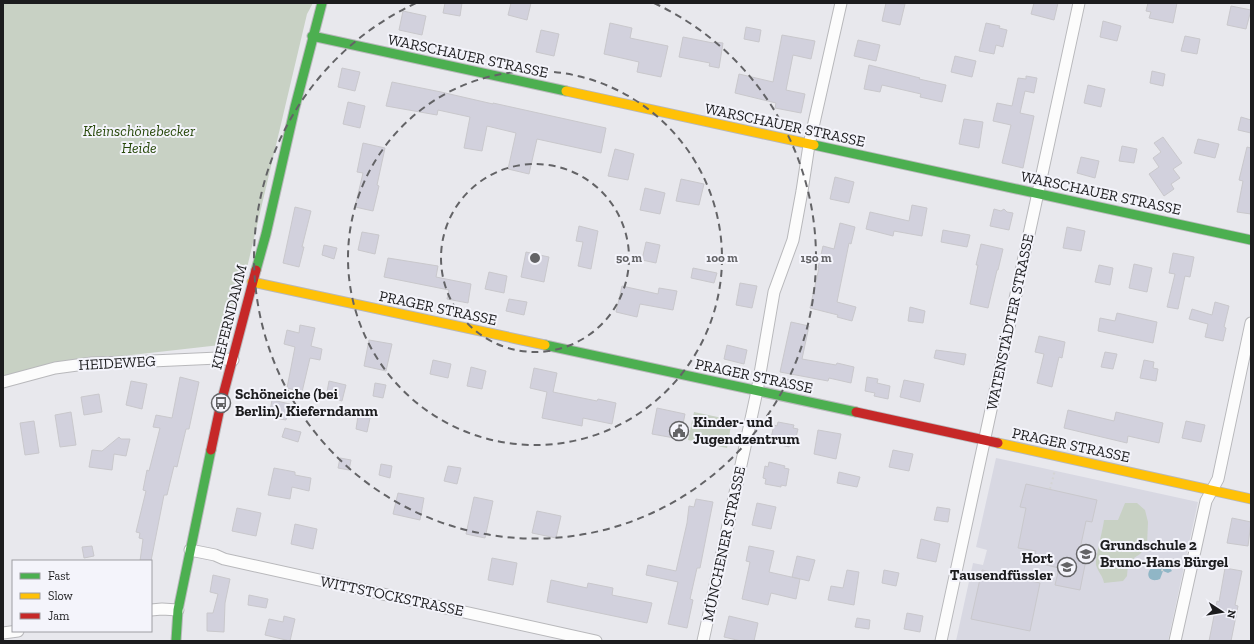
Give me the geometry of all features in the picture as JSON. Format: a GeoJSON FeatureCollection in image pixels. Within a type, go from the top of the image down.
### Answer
{"type":"FeatureCollection","features":[{"type":"Feature","properties":{"kind":"street","name":"KIEFERNDAMM"},"geometry":{"type":"LineString","coordinates":[[176,641],[178,610],[221,403],[266,234],[312,36],[322,3]]}},
{"type":"Feature","properties":{"kind":"street","name":"MÜNCHENER STRASSE"},"geometry":{"type":"LineString","coordinates":[[703,641],[756,391],[774,292],[793,240],[809,145],[841,3]]}},
{"type":"Feature","properties":{"kind":"street","name":"WATENSTÄDTER STRASSE"},"geometry":{"type":"LineString","coordinates":[[940,641],[1079,3]]}},
{"type":"Feature","properties":{"kind":"street","name":"WARSCHAUER STRASSE"},"geometry":{"type":"LineString","coordinates":[[312,36],[1251,240]]}},
{"type":"Feature","properties":{"kind":"street","name":"PRAGER STRASSE"},"geometry":{"type":"LineString","coordinates":[[252,282],[1251,499]]}},
{"type":"Feature","properties":{"kind":"street"},"geometry":{"type":"LineString","coordinates":[[1175,641],[1206,501],[1218,479],[1251,323]]}},
{"type":"Feature","properties":{"kind":"street","name":"HEIDEWEG"},"geometry":{"type":"LineString","coordinates":[[3,382],[55,368],[92,363],[218,358],[233,360]]}},
{"type":"Feature","properties":{"kind":"street","name":"WITTSTOCKSTRASSE"},"geometry":{"type":"LineString","coordinates":[[190,550],[231,561],[596,641]]}},
{"type":"Feature","properties":{"kind":"street"},"geometry":{"type":"LineString","coordinates":[[152,610],[178,610]]}},
{"type":"Feature","properties":{"kind":"path"},"geometry":{"type":"LineString","coordinates":[[1050,490],[1054,473]]}},
{"type":"Feature","properties":{"kind":"path"},"geometry":{"type":"LineString","coordinates":[[1159,565],[1164,573]]}},
{"type":"Feature","properties":{"kind":"shaded area","name":"Grundschule 2 Bruno-Hans Bürgel"},"geometry":{"type":"Polygon","coordinates":[[[996,458],[1198,502],[1168,641],[956,641],[973,563],[983,565],[987,550],[976,547],[996,458]]]}},
{"type":"Feature","properties":{"kind":"green space","name":"Kleinschönebecker Heide"},"geometry":{"type":"Polygon","coordinates":[[[3,3],[313,3],[307,14],[229,344],[114,357],[3,379],[3,3]]]}},
{"type":"Feature","properties":{"kind":"green space"},"geometry":{"type":"Polygon","coordinates":[[[694,412],[732,420],[727,448],[688,440],[694,412]]]}},
{"type":"Feature","properties":{"kind":"green space"},"geometry":{"type":"Polygon","coordinates":[[[1125,503],[1137,503],[1145,510],[1148,522],[1147,546],[1128,565],[1127,576],[1123,581],[1104,583],[1096,565],[1104,520],[1118,520],[1125,503]]]}},
{"type":"Feature","properties":{"kind":"water"},"geometry":{"type":"Polygon","coordinates":[[[1165,561],[1172,571],[1168,573],[1163,571],[1160,579],[1150,579],[1148,574],[1151,568],[1154,566],[1161,566],[1165,561]]]}},
{"type":"Feature","properties":{"kind":"building"},"geometry":{"type":"Polygon","coordinates":[[[445,3],[462,3],[460,16],[443,13],[445,3]]]}},
{"type":"Feature","properties":{"kind":"building"},"geometry":{"type":"Polygon","coordinates":[[[511,3],[531,3],[527,20],[508,15],[511,3]]]}},
{"type":"Feature","properties":{"kind":"building"},"geometry":{"type":"Polygon","coordinates":[[[886,3],[905,4],[900,25],[882,21],[886,3]]]}},
{"type":"Feature","properties":{"kind":"building"},"geometry":{"type":"Polygon","coordinates":[[[1034,3],[1058,3],[1054,20],[1031,14],[1034,3]]]}},
{"type":"Feature","properties":{"kind":"building"},"geometry":{"type":"Polygon","coordinates":[[[1148,3],[1177,3],[1173,23],[1149,18],[1151,12],[1146,11],[1148,3]]]}},
{"type":"Feature","properties":{"kind":"building"},"geometry":{"type":"Polygon","coordinates":[[[1231,6],[1251,10],[1246,29],[1227,25],[1231,6]]]}},
{"type":"Feature","properties":{"kind":"building"},"geometry":{"type":"Polygon","coordinates":[[[403,11],[426,16],[422,35],[399,30],[403,11]]]}},
{"type":"Feature","properties":{"kind":"building"},"geometry":{"type":"Polygon","coordinates":[[[1103,21],[1121,26],[1117,41],[1100,37],[1103,21]]]}},
{"type":"Feature","properties":{"kind":"building"},"geometry":{"type":"Polygon","coordinates":[[[610,23],[632,28],[630,38],[668,46],[661,77],[637,72],[639,62],[604,54],[610,23]]]}},
{"type":"Feature","properties":{"kind":"building"},"geometry":{"type":"Polygon","coordinates":[[[986,23],[1000,26],[999,28],[1007,30],[1003,47],[996,45],[994,54],[979,51],[986,23]]]}},
{"type":"Feature","properties":{"kind":"building"},"geometry":{"type":"Polygon","coordinates":[[[746,27],[761,30],[759,42],[744,39],[746,27]]]}},
{"type":"Feature","properties":{"kind":"building"},"geometry":{"type":"Polygon","coordinates":[[[541,30],[559,34],[554,56],[536,52],[541,30]]]}},
{"type":"Feature","properties":{"kind":"building"},"geometry":{"type":"Polygon","coordinates":[[[782,35],[815,41],[811,59],[793,55],[786,90],[805,94],[801,113],[775,108],[776,103],[735,93],[739,74],[773,82],[782,35]]]}},
{"type":"Feature","properties":{"kind":"building"},"geometry":{"type":"Polygon","coordinates":[[[1185,36],[1200,39],[1197,54],[1181,51],[1185,36]]]}},
{"type":"Feature","properties":{"kind":"building"},"geometry":{"type":"Polygon","coordinates":[[[683,37],[713,43],[723,43],[719,68],[709,66],[710,63],[679,57],[683,37]]]}},
{"type":"Feature","properties":{"kind":"building"},"geometry":{"type":"Polygon","coordinates":[[[858,40],[880,45],[876,61],[854,56],[858,40]]]}},
{"type":"Feature","properties":{"kind":"building"},"geometry":{"type":"Polygon","coordinates":[[[955,56],[976,61],[972,77],[951,72],[955,56]]]}},
{"type":"Feature","properties":{"kind":"building"},"geometry":{"type":"Polygon","coordinates":[[[869,65],[946,85],[942,102],[920,97],[921,94],[882,85],[880,92],[864,89],[869,65]]]}},
{"type":"Feature","properties":{"kind":"building"},"geometry":{"type":"Polygon","coordinates":[[[342,68],[360,72],[355,91],[338,87],[342,68]]]}},
{"type":"Feature","properties":{"kind":"building"},"geometry":{"type":"Polygon","coordinates":[[[1152,71],[1165,74],[1163,86],[1150,83],[1152,71]]]}},
{"type":"Feature","properties":{"kind":"building"},"geometry":{"type":"Polygon","coordinates":[[[1026,76],[1037,78],[1034,93],[1025,91],[1020,113],[1034,116],[1023,168],[1002,163],[1011,125],[993,121],[997,103],[1012,106],[1018,78],[1026,79],[1026,76]]]}},
{"type":"Feature","properties":{"kind":"building"},"geometry":{"type":"Polygon","coordinates":[[[392,82],[606,128],[601,153],[537,139],[529,174],[508,169],[516,133],[487,126],[482,151],[464,148],[470,117],[438,110],[437,115],[386,106],[392,82]]]}},
{"type":"Feature","properties":{"kind":"building"},"geometry":{"type":"Polygon","coordinates":[[[1088,85],[1105,89],[1101,107],[1084,103],[1088,85]]]}},
{"type":"Feature","properties":{"kind":"building"},"geometry":{"type":"Polygon","coordinates":[[[348,102],[365,106],[360,128],[343,124],[348,102]]]}},
{"type":"Feature","properties":{"kind":"building"},"geometry":{"type":"Polygon","coordinates":[[[1241,117],[1251,120],[1251,133],[1238,130],[1241,117]]]}},
{"type":"Feature","properties":{"kind":"building"},"geometry":{"type":"Polygon","coordinates":[[[964,119],[983,122],[979,148],[959,144],[964,119]]]}},
{"type":"Feature","properties":{"kind":"building"},"geometry":{"type":"Polygon","coordinates":[[[1163,137],[1182,163],[1173,169],[1180,178],[1171,184],[1174,189],[1164,196],[1149,174],[1159,167],[1153,158],[1161,152],[1154,143],[1163,137]]]}},
{"type":"Feature","properties":{"kind":"building"},"geometry":{"type":"Polygon","coordinates":[[[1198,139],[1219,144],[1215,158],[1194,153],[1198,139]]]}},
{"type":"Feature","properties":{"kind":"building"},"geometry":{"type":"Polygon","coordinates":[[[363,143],[385,148],[377,185],[379,186],[373,211],[355,207],[363,173],[357,172],[363,143]]]}},
{"type":"Feature","properties":{"kind":"building"},"geometry":{"type":"Polygon","coordinates":[[[1122,146],[1137,149],[1134,163],[1119,161],[1122,146]]]}},
{"type":"Feature","properties":{"kind":"building"},"geometry":{"type":"Polygon","coordinates":[[[1247,147],[1251,148],[1251,214],[1237,212],[1243,181],[1239,180],[1247,147]]]}},
{"type":"Feature","properties":{"kind":"building"},"geometry":{"type":"Polygon","coordinates":[[[615,149],[634,154],[628,180],[608,176],[615,149]]]}},
{"type":"Feature","properties":{"kind":"building"},"geometry":{"type":"Polygon","coordinates":[[[1081,157],[1099,161],[1095,178],[1077,173],[1081,157]]]}},
{"type":"Feature","properties":{"kind":"building"},"geometry":{"type":"Polygon","coordinates":[[[835,177],[854,182],[849,203],[830,199],[835,177]]]}},
{"type":"Feature","properties":{"kind":"building"},"geometry":{"type":"Polygon","coordinates":[[[681,179],[704,184],[699,205],[676,201],[681,179]]]}},
{"type":"Feature","properties":{"kind":"building"},"geometry":{"type":"Polygon","coordinates":[[[645,188],[665,193],[660,214],[640,210],[645,188]]]}},
{"type":"Feature","properties":{"kind":"building"},"geometry":{"type":"Polygon","coordinates":[[[912,205],[927,208],[922,236],[894,231],[893,236],[866,229],[870,212],[909,221],[912,205]]]}},
{"type":"Feature","properties":{"kind":"building"},"geometry":{"type":"Polygon","coordinates":[[[295,207],[311,211],[302,247],[304,247],[299,267],[283,263],[295,207]]]}},
{"type":"Feature","properties":{"kind":"building"},"geometry":{"type":"Polygon","coordinates":[[[994,209],[1001,211],[1004,209],[1007,212],[1013,213],[1009,230],[990,226],[994,209]]]}},
{"type":"Feature","properties":{"kind":"building"},"geometry":{"type":"Polygon","coordinates":[[[840,223],[855,227],[851,244],[849,243],[837,302],[856,307],[852,321],[837,317],[838,315],[810,308],[823,246],[834,249],[840,223]]]}},
{"type":"Feature","properties":{"kind":"building"},"geometry":{"type":"Polygon","coordinates":[[[579,226],[598,231],[591,269],[578,266],[583,242],[576,241],[579,226]]]}},
{"type":"Feature","properties":{"kind":"building"},"geometry":{"type":"Polygon","coordinates":[[[1067,227],[1085,231],[1081,251],[1063,248],[1067,227]]]}},
{"type":"Feature","properties":{"kind":"building"},"geometry":{"type":"Polygon","coordinates":[[[943,230],[970,235],[967,247],[941,242],[943,230]]]}},
{"type":"Feature","properties":{"kind":"building"},"geometry":{"type":"Polygon","coordinates":[[[362,232],[379,235],[375,254],[358,250],[362,232]]]}},
{"type":"Feature","properties":{"kind":"building"},"geometry":{"type":"Polygon","coordinates":[[[646,242],[660,245],[656,263],[642,260],[646,242]]]}},
{"type":"Feature","properties":{"kind":"building"},"geometry":{"type":"Polygon","coordinates":[[[981,244],[1003,249],[988,308],[970,304],[981,244]]]}},
{"type":"Feature","properties":{"kind":"building"},"geometry":{"type":"Polygon","coordinates":[[[324,245],[337,248],[334,259],[322,255],[324,245]]]}},
{"type":"Feature","properties":{"kind":"building"},"geometry":{"type":"Polygon","coordinates":[[[526,252],[549,257],[544,282],[521,277],[526,252]]]}},
{"type":"Feature","properties":{"kind":"building"},"geometry":{"type":"Polygon","coordinates":[[[1173,253],[1194,257],[1190,277],[1185,276],[1178,309],[1167,307],[1175,274],[1169,273],[1173,253]]]}},
{"type":"Feature","properties":{"kind":"building"},"geometry":{"type":"Polygon","coordinates":[[[388,258],[438,266],[436,277],[471,284],[468,303],[447,299],[449,290],[384,277],[388,258]]]}},
{"type":"Feature","properties":{"kind":"building"},"geometry":{"type":"Polygon","coordinates":[[[1134,264],[1152,268],[1147,292],[1129,288],[1134,264]]]}},
{"type":"Feature","properties":{"kind":"building"},"geometry":{"type":"Polygon","coordinates":[[[1099,265],[1113,268],[1110,285],[1095,282],[1099,265]]]}},
{"type":"Feature","properties":{"kind":"building"},"geometry":{"type":"Polygon","coordinates":[[[693,268],[717,273],[714,283],[691,278],[693,268]]]}},
{"type":"Feature","properties":{"kind":"building"},"geometry":{"type":"Polygon","coordinates":[[[489,272],[507,276],[504,293],[485,289],[489,272]]]}},
{"type":"Feature","properties":{"kind":"building"},"geometry":{"type":"Polygon","coordinates":[[[740,283],[757,286],[752,308],[736,305],[740,283]]]}},
{"type":"Feature","properties":{"kind":"building"},"geometry":{"type":"Polygon","coordinates":[[[622,286],[658,294],[659,288],[677,291],[673,310],[640,304],[637,317],[616,312],[622,286]]]}},
{"type":"Feature","properties":{"kind":"building"},"geometry":{"type":"Polygon","coordinates":[[[509,299],[527,302],[524,315],[506,311],[509,299]]]}},
{"type":"Feature","properties":{"kind":"building"},"geometry":{"type":"Polygon","coordinates":[[[1215,302],[1229,306],[1224,327],[1226,328],[1223,341],[1205,337],[1208,324],[1189,319],[1192,309],[1212,315],[1215,302]]]}},
{"type":"Feature","properties":{"kind":"building"},"geometry":{"type":"Polygon","coordinates":[[[910,307],[925,311],[923,323],[908,321],[910,307]]]}},
{"type":"Feature","properties":{"kind":"building"},"geometry":{"type":"Polygon","coordinates":[[[1117,313],[1157,322],[1153,343],[1098,331],[1100,318],[1115,321],[1117,313]]]}},
{"type":"Feature","properties":{"kind":"building"},"geometry":{"type":"Polygon","coordinates":[[[791,322],[809,326],[802,359],[836,365],[837,363],[854,367],[851,383],[829,378],[828,381],[780,372],[791,322]]]}},
{"type":"Feature","properties":{"kind":"building"},"geometry":{"type":"Polygon","coordinates":[[[300,325],[315,328],[311,346],[322,349],[320,360],[310,358],[302,392],[287,388],[295,347],[284,344],[287,330],[299,333],[300,325]]]}},
{"type":"Feature","properties":{"kind":"building"},"geometry":{"type":"Polygon","coordinates":[[[1039,336],[1065,342],[1062,358],[1059,357],[1052,387],[1037,383],[1044,354],[1035,352],[1039,336]]]}},
{"type":"Feature","properties":{"kind":"building"},"geometry":{"type":"Polygon","coordinates":[[[369,340],[392,344],[386,371],[364,366],[369,340]]]}},
{"type":"Feature","properties":{"kind":"building"},"geometry":{"type":"Polygon","coordinates":[[[727,345],[747,350],[744,364],[724,359],[727,345]]]}},
{"type":"Feature","properties":{"kind":"building"},"geometry":{"type":"Polygon","coordinates":[[[936,350],[966,354],[964,365],[934,358],[936,350]]]}},
{"type":"Feature","properties":{"kind":"building"},"geometry":{"type":"Polygon","coordinates":[[[1105,352],[1117,354],[1113,369],[1101,367],[1105,352]]]}},
{"type":"Feature","properties":{"kind":"building"},"geometry":{"type":"Polygon","coordinates":[[[433,360],[451,364],[448,378],[430,374],[433,360]]]}},
{"type":"Feature","properties":{"kind":"building"},"geometry":{"type":"Polygon","coordinates":[[[1144,360],[1154,362],[1153,368],[1158,369],[1156,381],[1140,378],[1144,360]]]}},
{"type":"Feature","properties":{"kind":"building"},"geometry":{"type":"Polygon","coordinates":[[[471,367],[486,371],[482,389],[467,386],[471,367]]]}},
{"type":"Feature","properties":{"kind":"building"},"geometry":{"type":"Polygon","coordinates":[[[534,368],[557,373],[553,392],[597,401],[598,399],[616,403],[612,424],[583,418],[582,426],[542,418],[547,392],[530,388],[534,368]]]}},
{"type":"Feature","properties":{"kind":"building"},"geometry":{"type":"Polygon","coordinates":[[[180,377],[199,382],[189,429],[186,429],[177,467],[174,466],[167,495],[164,495],[151,560],[140,560],[143,539],[139,538],[140,533],[136,532],[146,491],[143,490],[147,470],[149,471],[160,428],[153,427],[156,415],[172,418],[180,377]]]}},
{"type":"Feature","properties":{"kind":"building"},"geometry":{"type":"Polygon","coordinates":[[[867,377],[878,379],[877,383],[890,386],[888,399],[874,396],[875,393],[865,391],[867,377]]]}},
{"type":"Feature","properties":{"kind":"building"},"geometry":{"type":"Polygon","coordinates":[[[904,380],[924,384],[920,402],[900,397],[904,380]]]}},
{"type":"Feature","properties":{"kind":"building"},"geometry":{"type":"Polygon","coordinates":[[[131,381],[147,384],[142,409],[126,405],[131,381]]]}},
{"type":"Feature","properties":{"kind":"building"},"geometry":{"type":"Polygon","coordinates":[[[329,381],[346,385],[342,401],[326,397],[329,381]]]}},
{"type":"Feature","properties":{"kind":"building"},"geometry":{"type":"Polygon","coordinates":[[[375,383],[386,385],[383,398],[373,396],[375,383]]]}},
{"type":"Feature","properties":{"kind":"building"},"geometry":{"type":"Polygon","coordinates":[[[99,394],[102,412],[84,415],[81,397],[99,394]]]}},
{"type":"Feature","properties":{"kind":"building"},"geometry":{"type":"Polygon","coordinates":[[[272,400],[290,404],[286,420],[269,417],[272,400]]]}},
{"type":"Feature","properties":{"kind":"building"},"geometry":{"type":"Polygon","coordinates":[[[657,408],[685,414],[680,439],[652,434],[657,408]]]}},
{"type":"Feature","properties":{"kind":"building"},"geometry":{"type":"Polygon","coordinates":[[[1068,410],[1114,421],[1116,412],[1163,423],[1159,443],[1128,436],[1127,443],[1064,428],[1068,410]]]}},
{"type":"Feature","properties":{"kind":"building"},"geometry":{"type":"Polygon","coordinates":[[[71,412],[76,445],[60,447],[55,415],[71,412]]]}},
{"type":"Feature","properties":{"kind":"building"},"geometry":{"type":"Polygon","coordinates":[[[358,416],[370,418],[367,432],[356,429],[358,416]]]}},
{"type":"Feature","properties":{"kind":"building"},"geometry":{"type":"Polygon","coordinates":[[[34,421],[39,453],[25,455],[20,423],[34,421]]]}},
{"type":"Feature","properties":{"kind":"building"},"geometry":{"type":"Polygon","coordinates":[[[1186,421],[1205,425],[1201,442],[1182,438],[1186,421]]]}},
{"type":"Feature","properties":{"kind":"building"},"geometry":{"type":"Polygon","coordinates":[[[778,422],[794,425],[793,428],[798,429],[794,445],[790,444],[789,447],[773,443],[774,438],[771,438],[774,425],[777,426],[778,422]]]}},
{"type":"Feature","properties":{"kind":"building"},"geometry":{"type":"Polygon","coordinates":[[[285,428],[301,432],[298,442],[282,437],[285,428]]]}},
{"type":"Feature","properties":{"kind":"building"},"geometry":{"type":"Polygon","coordinates":[[[818,430],[841,434],[836,459],[814,454],[818,430]]]}},
{"type":"Feature","properties":{"kind":"building"},"geometry":{"type":"Polygon","coordinates":[[[119,437],[121,439],[130,439],[126,456],[114,454],[112,470],[89,467],[92,450],[102,451],[119,437]]]}},
{"type":"Feature","properties":{"kind":"building"},"geometry":{"type":"Polygon","coordinates":[[[893,450],[913,454],[909,471],[889,467],[893,450]]]}},
{"type":"Feature","properties":{"kind":"building"},"geometry":{"type":"Polygon","coordinates":[[[340,458],[351,460],[349,470],[338,468],[340,458]]]}},
{"type":"Feature","properties":{"kind":"building"},"geometry":{"type":"Polygon","coordinates":[[[769,462],[785,466],[784,468],[789,469],[786,486],[781,485],[781,487],[765,484],[766,479],[763,478],[765,466],[768,467],[769,462]]]}},
{"type":"Feature","properties":{"kind":"building"},"geometry":{"type":"Polygon","coordinates":[[[381,464],[392,466],[390,478],[379,475],[381,464]]]}},
{"type":"Feature","properties":{"kind":"building"},"geometry":{"type":"Polygon","coordinates":[[[448,466],[461,468],[457,484],[444,481],[448,466]]]}},
{"type":"Feature","properties":{"kind":"building"},"geometry":{"type":"Polygon","coordinates":[[[274,468],[295,472],[295,475],[311,478],[309,491],[292,487],[290,499],[268,495],[274,468]]]}},
{"type":"Feature","properties":{"kind":"building"},"geometry":{"type":"Polygon","coordinates":[[[839,472],[860,477],[857,487],[837,483],[839,472]]]}},
{"type":"Feature","properties":{"kind":"building"},"geometry":{"type":"Polygon","coordinates":[[[1026,484],[1097,500],[1092,522],[1086,521],[1078,558],[1086,560],[1080,590],[1055,585],[1059,568],[1033,562],[1036,551],[1018,548],[1026,508],[1020,507],[1026,484]]]}},
{"type":"Feature","properties":{"kind":"building"},"geometry":{"type":"Polygon","coordinates":[[[398,493],[424,498],[420,520],[393,514],[398,493]]]}},
{"type":"Feature","properties":{"kind":"building"},"geometry":{"type":"Polygon","coordinates":[[[474,497],[493,501],[485,538],[466,534],[474,497]]]}},
{"type":"Feature","properties":{"kind":"building"},"geometry":{"type":"Polygon","coordinates":[[[696,499],[713,502],[700,568],[697,568],[690,599],[693,600],[687,628],[668,624],[678,582],[646,575],[648,565],[676,571],[687,523],[689,506],[694,507],[696,499]]]}},
{"type":"Feature","properties":{"kind":"building"},"geometry":{"type":"Polygon","coordinates":[[[757,503],[776,507],[771,529],[752,525],[757,503]]]}},
{"type":"Feature","properties":{"kind":"building"},"geometry":{"type":"Polygon","coordinates":[[[937,507],[950,509],[948,522],[934,520],[937,507]]]}},
{"type":"Feature","properties":{"kind":"building"},"geometry":{"type":"Polygon","coordinates":[[[237,508],[261,513],[256,536],[232,531],[237,508]]]}},
{"type":"Feature","properties":{"kind":"building"},"geometry":{"type":"Polygon","coordinates":[[[537,511],[561,516],[556,538],[532,533],[537,511]]]}},
{"type":"Feature","properties":{"kind":"building"},"geometry":{"type":"Polygon","coordinates":[[[1232,518],[1251,522],[1248,546],[1227,543],[1232,518]]]}},
{"type":"Feature","properties":{"kind":"building"},"geometry":{"type":"Polygon","coordinates":[[[295,524],[317,529],[313,549],[291,544],[295,524]]]}},
{"type":"Feature","properties":{"kind":"building"},"geometry":{"type":"Polygon","coordinates":[[[921,539],[940,544],[936,562],[917,558],[921,539]]]}},
{"type":"Feature","properties":{"kind":"building"},"geometry":{"type":"Polygon","coordinates":[[[92,546],[94,556],[84,558],[82,547],[92,546]]]}},
{"type":"Feature","properties":{"kind":"building"},"geometry":{"type":"Polygon","coordinates":[[[749,546],[774,551],[769,572],[800,579],[796,599],[771,593],[768,605],[742,599],[750,562],[746,561],[749,546]]]}},
{"type":"Feature","properties":{"kind":"building"},"geometry":{"type":"Polygon","coordinates":[[[797,556],[815,560],[809,581],[792,577],[797,556]]]}},
{"type":"Feature","properties":{"kind":"building"},"geometry":{"type":"Polygon","coordinates":[[[492,558],[517,563],[513,585],[488,580],[492,558]]]}},
{"type":"Feature","properties":{"kind":"building"},"geometry":{"type":"Polygon","coordinates":[[[1225,568],[1242,571],[1235,605],[1238,606],[1231,641],[1209,641],[1217,601],[1219,602],[1225,568]]]}},
{"type":"Feature","properties":{"kind":"building"},"geometry":{"type":"Polygon","coordinates":[[[847,570],[859,572],[854,605],[828,600],[831,586],[843,588],[847,570]]]}},
{"type":"Feature","properties":{"kind":"building"},"geometry":{"type":"Polygon","coordinates":[[[884,570],[899,573],[896,586],[882,583],[884,570]]]}},
{"type":"Feature","properties":{"kind":"building"},"geometry":{"type":"Polygon","coordinates":[[[982,570],[1040,583],[1030,631],[971,619],[982,570]]]}},
{"type":"Feature","properties":{"kind":"building"},"geometry":{"type":"Polygon","coordinates":[[[213,575],[230,579],[225,603],[224,632],[207,631],[207,613],[213,613],[218,594],[210,592],[213,575]]]}},
{"type":"Feature","properties":{"kind":"building"},"geometry":{"type":"Polygon","coordinates":[[[551,580],[587,588],[588,583],[613,588],[612,595],[652,603],[647,623],[547,602],[551,580]]]}},
{"type":"Feature","properties":{"kind":"building"},"geometry":{"type":"Polygon","coordinates":[[[249,595],[268,599],[266,608],[248,605],[249,595]]]}},
{"type":"Feature","properties":{"kind":"building"},"geometry":{"type":"Polygon","coordinates":[[[907,613],[923,616],[920,632],[904,629],[907,613]]]}},
{"type":"Feature","properties":{"kind":"building"},"geometry":{"type":"Polygon","coordinates":[[[284,616],[295,619],[290,641],[265,635],[269,619],[283,622],[284,616]]]}},
{"type":"Feature","properties":{"kind":"building"},"geometry":{"type":"Polygon","coordinates":[[[729,616],[758,623],[754,641],[741,641],[724,637],[729,616]]]}},
{"type":"Feature","properties":{"kind":"building"},"geometry":{"type":"Polygon","coordinates":[[[857,618],[870,620],[869,629],[855,627],[857,618]]]}},
{"type":"Feature","properties":{"kind":"traffic: fast"},"geometry":{"type":"LineString","coordinates":[[256,270],[266,234],[295,107],[322,3]]}},
{"type":"Feature","properties":{"kind":"traffic: fast"},"geometry":{"type":"LineString","coordinates":[[312,36],[566,91]]}},
{"type":"Feature","properties":{"kind":"traffic: fast"},"geometry":{"type":"LineString","coordinates":[[814,145],[1251,240]]}},
{"type":"Feature","properties":{"kind":"traffic: fast"},"geometry":{"type":"LineString","coordinates":[[545,345],[856,412]]}},
{"type":"Feature","properties":{"kind":"traffic: fast"},"geometry":{"type":"LineString","coordinates":[[176,641],[178,610],[211,450]]}},
{"type":"Feature","properties":{"kind":"traffic: slow"},"geometry":{"type":"LineString","coordinates":[[566,91],[814,145]]}},
{"type":"Feature","properties":{"kind":"traffic: slow"},"geometry":{"type":"LineString","coordinates":[[252,282],[545,345]]}},
{"type":"Feature","properties":{"kind":"traffic: slow"},"geometry":{"type":"LineString","coordinates":[[998,443],[1251,499]]}},
{"type":"Feature","properties":{"kind":"traffic: jam"},"geometry":{"type":"LineString","coordinates":[[211,450],[221,403],[256,270]]}},
{"type":"Feature","properties":{"kind":"traffic: jam"},"geometry":{"type":"LineString","coordinates":[[856,412],[998,443]]}},
{"type":"Feature","properties":{"kind":"place","name":"Schöneiche (bei Berlin), Kieferndamm"},"geometry":{"type":"Point","coordinates":[221,403]}},
{"type":"Feature","properties":{"kind":"place","name":"Kinder- und Jugendzentrum"},"geometry":{"type":"Point","coordinates":[679,431]}},
{"type":"Feature","properties":{"kind":"place","name":"Grundschule 2 Bruno-Hans Bürgel"},"geometry":{"type":"Point","coordinates":[1086,554]}},
{"type":"Feature","properties":{"kind":"place","name":"Hort Tausendfüssler"},"geometry":{"type":"Point","coordinates":[1067,567]}}]}
